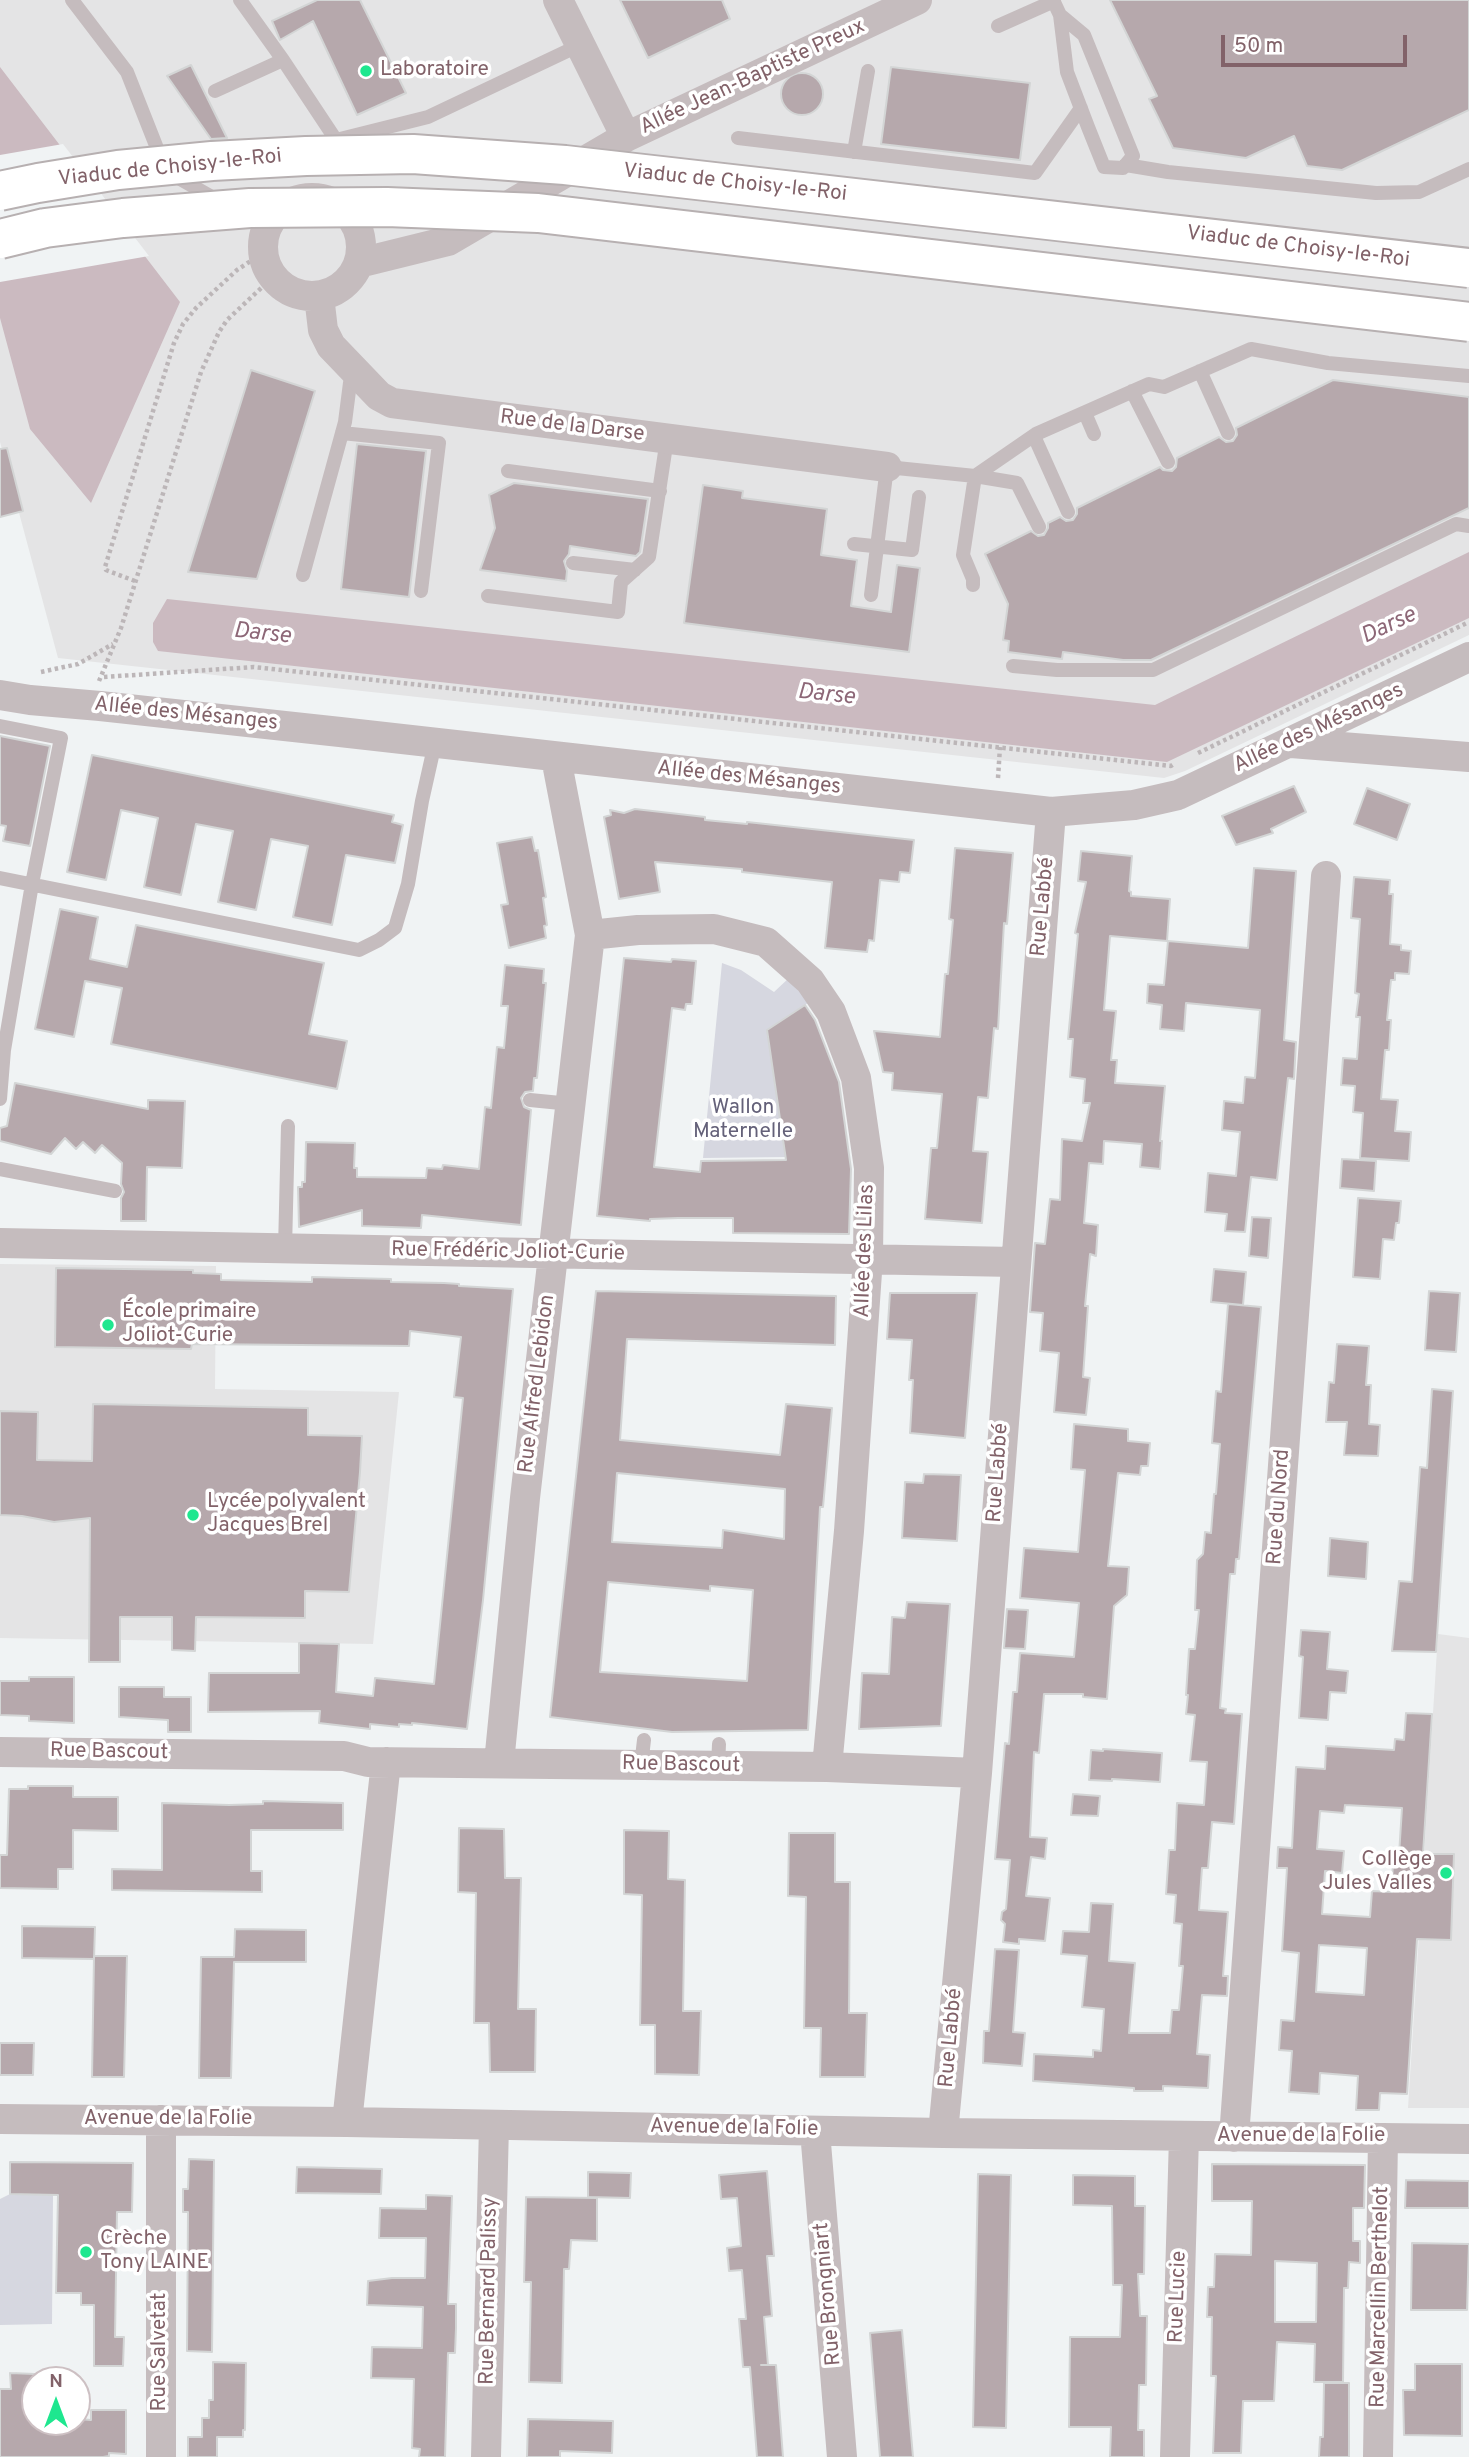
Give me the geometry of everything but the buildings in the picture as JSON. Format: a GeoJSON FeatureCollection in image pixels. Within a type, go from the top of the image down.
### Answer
{"type":"FeatureCollection","features":[{"type":"Feature","properties":{"kind":"highway","name":"Viaduc de Choisy-le-Roi"},"geometry":{"type":"LineString","coordinates":[[0,191],[118,170],[212,161],[413,154],[565,165],[1469,268]]}},
{"type":"Feature","properties":{"kind":"highway","name":"Viaduc de Choisy-le-Roi"},"geometry":{"type":"LineString","coordinates":[[0,239],[45,228],[123,218],[250,208],[387,206],[538,213],[1469,322]]}},
{"type":"Feature","properties":{"kind":"street"},"geometry":{"type":"LineString","coordinates":[[558,0],[626,137]]}},
{"type":"Feature","properties":{"kind":"street","name":"Allée Jean-Baptiste Preux"},"geometry":{"type":"LineString","coordinates":[[359,262],[448,241],[626,137],[917,0]]}},
{"type":"Feature","properties":{"kind":"street"},"geometry":{"type":"LineString","coordinates":[[312,198],[339,206],[350,215],[357,228],[361,245],[359,262],[350,278],[336,290],[319,296],[301,295],[285,288],[267,253],[274,216],[291,203],[312,198]]}},
{"type":"Feature","properties":{"kind":"street","name":"Rue de la Darse"},"geometry":{"type":"LineString","coordinates":[[319,296],[323,330],[327,338],[379,396],[397,405],[887,467]]}},
{"type":"Feature","properties":{"kind":"street","name":"Allée des Mésanges"},"geometry":{"type":"LineString","coordinates":[[0,695],[30,701],[100,692],[435,743],[1051,812],[1134,805],[1178,795],[1469,657]]}},
{"type":"Feature","properties":{"kind":"street"},"geometry":{"type":"LineString","coordinates":[[1289,743],[1469,757]]}},
{"type":"Feature","properties":{"kind":"street","name":"Rue Alfred Lebidon"},"geometry":{"type":"LineString","coordinates":[[499,1763],[525,1498],[590,935],[556,758]]}},
{"type":"Feature","properties":{"kind":"street","name":"Rue Labbé"},"geometry":{"type":"LineString","coordinates":[[943,2133],[977,1773],[1051,812]]}},
{"type":"Feature","properties":{"kind":"street","name":"Rue du Nord"},"geometry":{"type":"LineString","coordinates":[[1234,2137],[1326,876]]}},
{"type":"Feature","properties":{"kind":"street","name":"Allée des Lilas"},"geometry":{"type":"LineString","coordinates":[[590,935],[638,930],[714,929],[766,942],[810,981],[831,1012],[856,1077],[869,1168],[868,1258],[849,1531],[827,1768]]}},
{"type":"Feature","properties":{"kind":"street","name":"Rue Frédéric Joliot-Curie"},"geometry":{"type":"LineString","coordinates":[[0,1243],[1015,1262]]}},
{"type":"Feature","properties":{"kind":"street","name":"Rue Bascout"},"geometry":{"type":"LineString","coordinates":[[0,1752],[344,1756],[361,1761],[499,1763],[643,1753],[718,1756],[827,1768],[977,1773]]}},
{"type":"Feature","properties":{"kind":"street"},"geometry":{"type":"LineString","coordinates":[[347,2122],[386,1762]]}},
{"type":"Feature","properties":{"kind":"street","name":"Avenue de la Folie"},"geometry":{"type":"LineString","coordinates":[[0,2119],[1469,2139]]}},
{"type":"Feature","properties":{"kind":"street","name":"Rue Salvetat"},"geometry":{"type":"LineString","coordinates":[[161,2120],[161,2457]]}},
{"type":"Feature","properties":{"kind":"street","name":"Rue Bernard Palissy"},"geometry":{"type":"LineString","coordinates":[[486,2457],[494,2126]]}},
{"type":"Feature","properties":{"kind":"street","name":"Rue Brongniart"},"geometry":{"type":"LineString","coordinates":[[815,2131],[842,2457]]}},
{"type":"Feature","properties":{"kind":"street","name":"Rue Lucie"},"geometry":{"type":"LineString","coordinates":[[1175,2457],[1184,2136]]}},
{"type":"Feature","properties":{"kind":"street","name":"Rue Marcellin Berthelot"},"geometry":{"type":"LineString","coordinates":[[1378,2457],[1383,2138]]}},
{"type":"Feature","properties":{"kind":"lane"},"geometry":{"type":"LineString","coordinates":[[72,0],[127,72],[166,170],[267,253]]}},
{"type":"Feature","properties":{"kind":"lane"},"geometry":{"type":"LineString","coordinates":[[240,0],[284,60],[336,140],[428,117],[580,45]]}},
{"type":"Feature","properties":{"kind":"lane"},"geometry":{"type":"LineString","coordinates":[[998,26],[1054,0],[1060,15],[1067,72],[1104,167],[1123,168],[1133,156],[1084,35],[1060,15]]}},
{"type":"Feature","properties":{"kind":"lane"},"geometry":{"type":"LineString","coordinates":[[215,91],[284,60]]}},
{"type":"Feature","properties":{"kind":"lane"},"geometry":{"type":"LineString","coordinates":[[854,152],[869,71]]}},
{"type":"Feature","properties":{"kind":"lane"},"geometry":{"type":"LineString","coordinates":[[738,138],[1035,173],[1081,108]]}},
{"type":"Feature","properties":{"kind":"lane"},"geometry":{"type":"LineString","coordinates":[[1126,165],[1168,172],[1376,193],[1419,192],[1469,169]]}},
{"type":"Feature","properties":{"kind":"lane"},"geometry":{"type":"LineString","coordinates":[[972,585],[973,579],[963,555],[975,476],[1034,436],[1149,383],[1164,387],[1251,349],[1328,363],[1469,376]]}},
{"type":"Feature","properties":{"kind":"lane"},"geometry":{"type":"LineString","coordinates":[[1200,372],[1227,433]]}},
{"type":"Feature","properties":{"kind":"lane"},"geometry":{"type":"LineString","coordinates":[[303,575],[342,433],[350,383],[358,374]]}},
{"type":"Feature","properties":{"kind":"lane"},"geometry":{"type":"LineString","coordinates":[[1132,391],[1168,462]]}},
{"type":"Feature","properties":{"kind":"lane"},"geometry":{"type":"LineString","coordinates":[[1085,412],[1094,435]]}},
{"type":"Feature","properties":{"kind":"lane"},"geometry":{"type":"LineString","coordinates":[[342,433],[439,443],[421,591]]}},
{"type":"Feature","properties":{"kind":"lane"},"geometry":{"type":"LineString","coordinates":[[1034,436],[1068,512]]}},
{"type":"Feature","properties":{"kind":"lane"},"geometry":{"type":"LineString","coordinates":[[488,596],[618,612],[621,582],[649,557],[667,439]]}},
{"type":"Feature","properties":{"kind":"lane"},"geometry":{"type":"LineString","coordinates":[[871,595],[887,467],[1017,482],[1039,527]]}},
{"type":"Feature","properties":{"kind":"lane"},"geometry":{"type":"LineString","coordinates":[[508,471],[660,491]]}},
{"type":"Feature","properties":{"kind":"lane"},"geometry":{"type":"LineString","coordinates":[[854,544],[912,550],[919,498]]}},
{"type":"Feature","properties":{"kind":"lane"},"geometry":{"type":"LineString","coordinates":[[1013,666],[1058,670],[1153,670],[1456,524],[1469,526]]}},
{"type":"Feature","properties":{"kind":"lane"},"geometry":{"type":"LineString","coordinates":[[573,562],[635,570]]}},
{"type":"Feature","properties":{"kind":"lane"},"geometry":{"type":"LineString","coordinates":[[0,726],[61,738],[32,884],[4,1050],[0,1099]]}},
{"type":"Feature","properties":{"kind":"lane"},"geometry":{"type":"LineString","coordinates":[[0,878],[359,950],[396,928],[408,884],[435,743]]}},
{"type":"Feature","properties":{"kind":"lane"},"geometry":{"type":"LineString","coordinates":[[530,1100],[571,1104]]}},
{"type":"Feature","properties":{"kind":"lane"},"geometry":{"type":"LineString","coordinates":[[285,1249],[288,1126]]}},
{"type":"Feature","properties":{"kind":"lane"},"geometry":{"type":"LineString","coordinates":[[0,1169],[114,1191]]}},
{"type":"Feature","properties":{"kind":"path"},"geometry":{"type":"LineString","coordinates":[[136,581],[106,570],[105,567],[174,343],[183,324],[196,308],[237,270],[267,253]]}},
{"type":"Feature","properties":{"kind":"path"},"geometry":{"type":"LineString","coordinates":[[267,253],[239,306],[219,332],[201,372],[100,692],[254,667],[1171,766],[1184,760]]}},
{"type":"Feature","properties":{"kind":"path"},"geometry":{"type":"LineString","coordinates":[[1196,754],[1469,622]]}},
{"type":"Feature","properties":{"kind":"path"},"geometry":{"type":"LineString","coordinates":[[31,674],[78,664],[114,643]]}},
{"type":"Feature","properties":{"kind":"path"},"geometry":{"type":"LineString","coordinates":[[998,778],[1000,747]]}},
{"type":"Feature","properties":{"kind":"shaded area"},"geometry":{"type":"Polygon","coordinates":[[[0,0],[1469,0],[1469,635],[1185,771],[1164,778],[58,658],[0,442],[0,0]]]}},
{"type":"Feature","properties":{"kind":"shaded area","name":"Lycée polyvalent Jacques Brel"},"geometry":{"type":"Polygon","coordinates":[[[0,1264],[216,1266],[215,1389],[399,1392],[373,1644],[0,1638],[0,1264]]]}},
{"type":"Feature","properties":{"kind":"shaded area","name":"Collège Jules Valles"},"geometry":{"type":"Polygon","coordinates":[[[1438,1634],[1469,1638],[1469,2108],[1408,2108],[1438,1634]]]}},
{"type":"Feature","properties":{"kind":"green space","name":"Wallon Maternelle"},"geometry":{"type":"Polygon","coordinates":[[[722,963],[741,970],[774,992],[790,977],[808,1003],[767,1031],[786,1157],[703,1158],[722,963]]]}},
{"type":"Feature","properties":{"kind":"green space"},"geometry":{"type":"Polygon","coordinates":[[[10,2194],[53,2195],[52,2324],[0,2325],[0,2199],[10,2194]]]}},
{"type":"Feature","properties":{"kind":"water"},"geometry":{"type":"Polygon","coordinates":[[[0,67],[180,302],[91,503],[30,429],[0,318],[0,67]]]}},
{"type":"Feature","properties":{"kind":"water","name":"Darse"},"geometry":{"type":"Polygon","coordinates":[[[1469,552],[1469,618],[1167,762],[158,651],[153,642],[153,623],[167,599],[1155,705],[1469,552]]]}},
{"type":"Feature","properties":{"kind":"pier"},"geometry":{"type":"Polygon","coordinates":[[[63,144],[149,256],[0,282],[0,155],[63,144]]]}},
{"type":"Feature","properties":{"kind":"place","name":"Laboratoire"},"geometry":{"type":"Point","coordinates":[366,71]}},
{"type":"Feature","properties":{"kind":"place","name":"École primaire Joliot-Curie"},"geometry":{"type":"Point","coordinates":[108,1325]}},
{"type":"Feature","properties":{"kind":"place","name":"Lycée polyvalent Jacques Brel"},"geometry":{"type":"Point","coordinates":[193,1515]}},
{"type":"Feature","properties":{"kind":"place","name":"Collège Jules Valles"},"geometry":{"type":"Point","coordinates":[1446,1873]}},
{"type":"Feature","properties":{"kind":"place","name":"Crèche Tony LAINE"},"geometry":{"type":"Point","coordinates":[86,2252]}}]}
